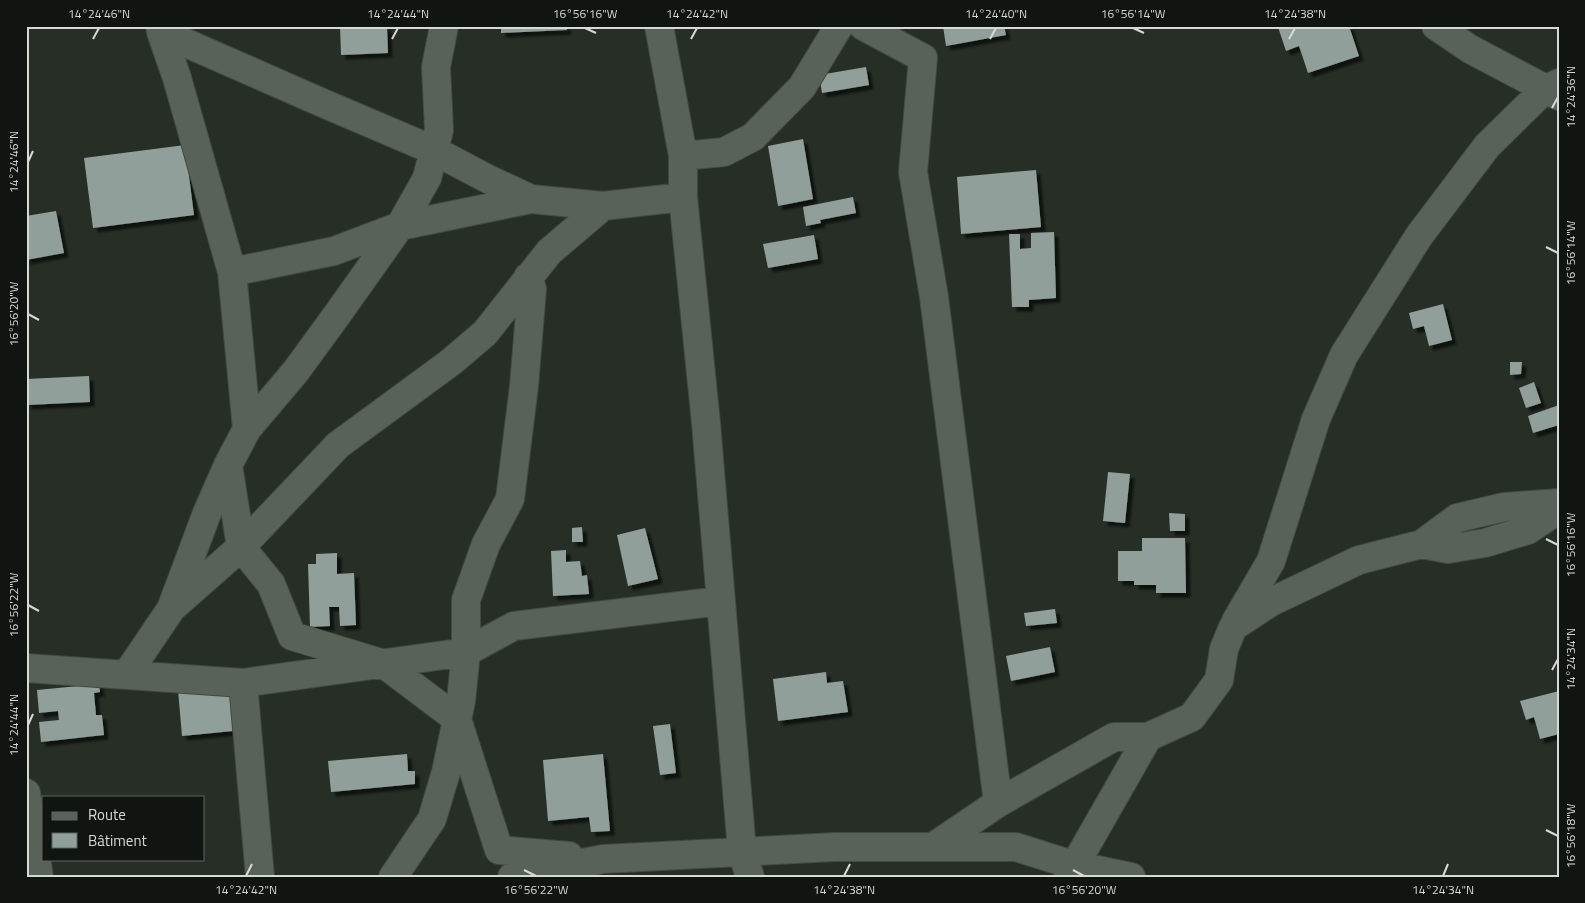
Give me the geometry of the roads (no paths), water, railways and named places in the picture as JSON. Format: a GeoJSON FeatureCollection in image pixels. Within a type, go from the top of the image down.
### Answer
{"type":"FeatureCollection","features":[{"type":"Feature","properties":{"kind":"street"},"geometry":{"type":"LineString","coordinates":[[127,674],[171,609],[207,513],[228,465],[247,429],[296,370],[400,226],[427,178],[438,130],[436,67],[444,26]]}},
{"type":"Feature","properties":{"kind":"street"},"geometry":{"type":"LineString","coordinates":[[659,26],[683,156],[684,197],[706,423],[742,851],[750,877]]}},
{"type":"Feature","properties":{"kind":"street"},"geometry":{"type":"LineString","coordinates":[[683,156],[724,152],[753,138],[802,87],[839,26]]}},
{"type":"Feature","properties":{"kind":"street"},"geometry":{"type":"LineString","coordinates":[[863,26],[923,58],[913,172],[934,297],[998,802]]}},
{"type":"Feature","properties":{"kind":"street"},"geometry":{"type":"LineString","coordinates":[[933,847],[998,802],[1114,737],[1148,737],[1192,717],[1219,680],[1224,650],[1233,627],[1271,561],[1316,419],[1344,355],[1425,228],[1487,146],[1554,89],[1470,49],[1436,26]]}},
{"type":"Feature","properties":{"kind":"street"},"geometry":{"type":"LineString","coordinates":[[161,28],[433,150],[531,199]]}},
{"type":"Feature","properties":{"kind":"street"},"geometry":{"type":"LineString","coordinates":[[161,28],[232,272],[247,429]]}},
{"type":"Feature","properties":{"kind":"street"},"geometry":{"type":"LineString","coordinates":[[232,272],[334,251],[400,226],[531,199],[603,206],[684,197]]}},
{"type":"Feature","properties":{"kind":"street"},"geometry":{"type":"LineString","coordinates":[[171,609],[241,547],[338,445],[485,334],[549,252],[603,206]]}},
{"type":"Feature","properties":{"kind":"street"},"geometry":{"type":"LineString","coordinates":[[393,877],[432,819],[446,772],[461,701],[466,652],[466,600],[486,544],[510,499],[524,386],[532,289],[528,278]]}},
{"type":"Feature","properties":{"kind":"street"},"geometry":{"type":"LineString","coordinates":[[228,465],[241,547],[271,584],[292,636],[384,664],[457,719],[499,850],[603,859]]}},
{"type":"Feature","properties":{"kind":"street"},"geometry":{"type":"LineString","coordinates":[[1233,627],[1271,602],[1359,560],[1422,544],[1457,518],[1504,508],[1559,503]]}},
{"type":"Feature","properties":{"kind":"street"},"geometry":{"type":"LineString","coordinates":[[1422,544],[1448,549],[1485,543],[1528,530],[1559,509]]}},
{"type":"Feature","properties":{"kind":"street"},"geometry":{"type":"LineString","coordinates":[[26,668],[244,683],[466,652],[514,626],[720,601]]}},
{"type":"Feature","properties":{"kind":"street"},"geometry":{"type":"LineString","coordinates":[[244,683],[260,877]]}},
{"type":"Feature","properties":{"kind":"street"},"geometry":{"type":"LineString","coordinates":[[1070,871],[1148,737]]}},
{"type":"Feature","properties":{"kind":"street"},"geometry":{"type":"LineString","coordinates":[[26,794],[39,877]]}},
{"type":"Feature","properties":{"kind":"street"},"geometry":{"type":"LineString","coordinates":[[512,877],[603,859],[835,847],[1016,847],[1070,871],[1131,877]]}}]}
